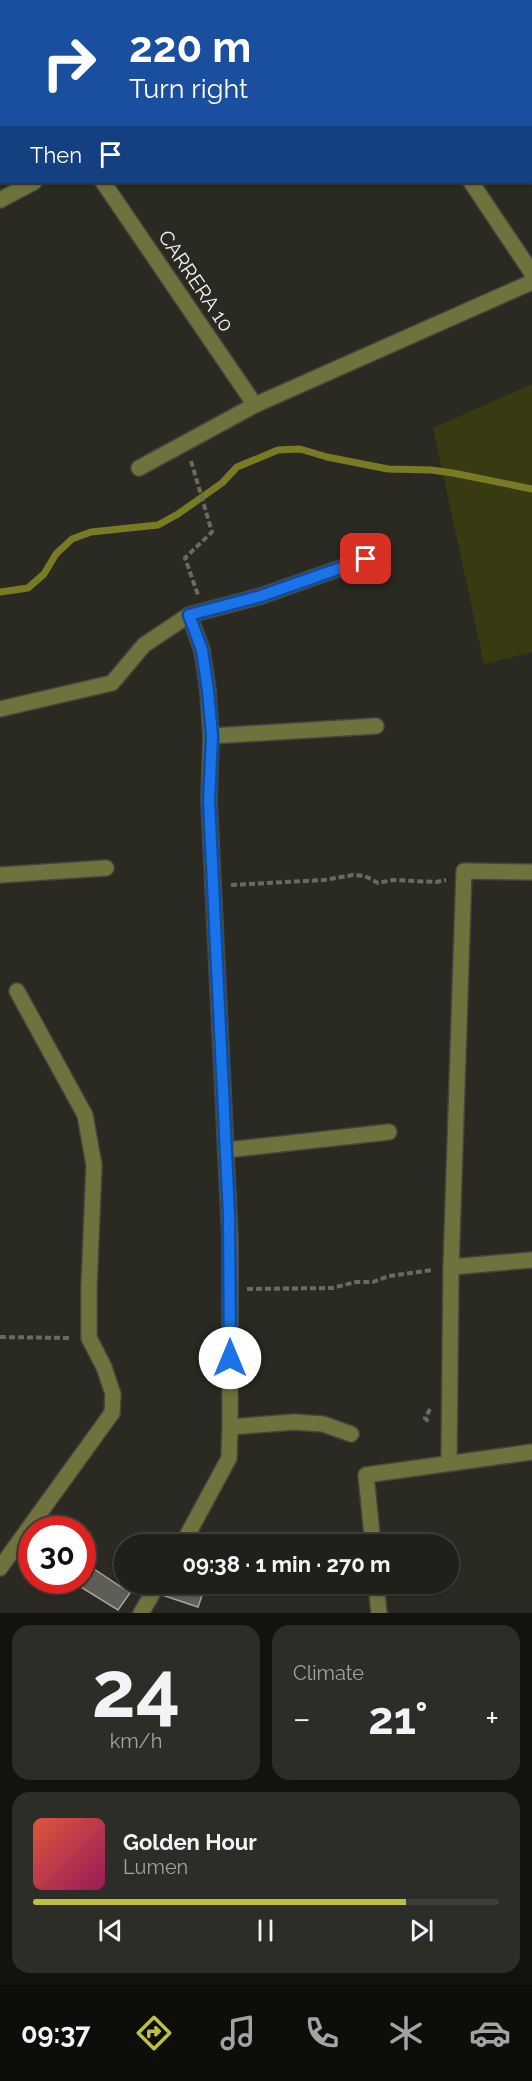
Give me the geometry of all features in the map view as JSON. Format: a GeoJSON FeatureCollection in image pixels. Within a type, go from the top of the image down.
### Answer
{"type":"FeatureCollection","features":[{"type":"Feature","properties":{"kind":"street"},"geometry":{"type":"LineString","coordinates":[[0,200],[32,183]]}},
{"type":"Feature","properties":{"kind":"street","name":"CARRERA 10"},"geometry":{"type":"LineString","coordinates":[[104,183],[255,405]]}},
{"type":"Feature","properties":{"kind":"street"},"geometry":{"type":"LineString","coordinates":[[472,183],[532,273]]}},
{"type":"Feature","properties":{"kind":"street"},"geometry":{"type":"LineString","coordinates":[[139,468],[255,405],[532,282]]}},
{"type":"Feature","properties":{"kind":"street"},"geometry":{"type":"LineString","coordinates":[[0,710],[112,683],[144,645],[197,613],[261,596],[366,559]]}},
{"type":"Feature","properties":{"kind":"street"},"geometry":{"type":"LineString","coordinates":[[188,1534],[229,1458],[230,1427],[227,1150],[209,801],[212,736],[197,613]]}},
{"type":"Feature","properties":{"kind":"street"},"geometry":{"type":"LineString","coordinates":[[212,736],[376,726]]}},
{"type":"Feature","properties":{"kind":"street"},"geometry":{"type":"LineString","coordinates":[[0,875],[106,868]]}},
{"type":"Feature","properties":{"kind":"street"},"geometry":{"type":"LineString","coordinates":[[449,1463],[451,1267],[464,871],[532,872]]}},
{"type":"Feature","properties":{"kind":"street"},"geometry":{"type":"LineString","coordinates":[[0,1568],[112,1413],[113,1394],[105,1367],[89,1338],[94,1165],[85,1114],[17,991]]}},
{"type":"Feature","properties":{"kind":"street"},"geometry":{"type":"LineString","coordinates":[[227,1150],[389,1132]]}},
{"type":"Feature","properties":{"kind":"street"},"geometry":{"type":"LineString","coordinates":[[451,1267],[532,1260]]}},
{"type":"Feature","properties":{"kind":"street"},"geometry":{"type":"LineString","coordinates":[[230,1427],[294,1422],[323,1424],[351,1434]]}},
{"type":"Feature","properties":{"kind":"street"},"geometry":{"type":"LineString","coordinates":[[372,1534],[366,1475],[532,1452]]}},
{"type":"Feature","properties":{"kind":"street"},"geometry":{"type":"LineString","coordinates":[[141,1613],[152,1594]]}},
{"type":"Feature","properties":{"kind":"street"},"geometry":{"type":"LineString","coordinates":[[377,1594],[379,1613]]}},
{"type":"Feature","properties":{"kind":"path"},"geometry":{"type":"LineString","coordinates":[[196,480],[212,532],[185,558],[197,613]]}},
{"type":"Feature","properties":{"kind":"path"},"geometry":{"type":"LineString","coordinates":[[212,886],[324,880],[353,875],[365,876],[378,883],[393,880],[436,882],[464,871]]}},
{"type":"Feature","properties":{"kind":"path"},"geometry":{"type":"LineString","coordinates":[[230,1290],[332,1288],[356,1282],[373,1282],[389,1276],[451,1267]]}},
{"type":"Feature","properties":{"kind":"path"},"geometry":{"type":"LineString","coordinates":[[0,1336],[89,1338]]}},
{"type":"Feature","properties":{"kind":"green space"},"geometry":{"type":"Polygon","coordinates":[[[532,384],[532,652],[484,664],[433,428],[532,384]]]}},
{"type":"Feature","properties":{"kind":"building"},"geometry":{"type":"Polygon","coordinates":[[[96,1570],[114,1582],[114,1594],[129,1594],[118,1610],[92,1594],[96,1594],[96,1570]]]}},
{"type":"Feature","properties":{"kind":"building"},"geometry":{"type":"Polygon","coordinates":[[[159,1594],[203,1594],[198,1607],[159,1594]]]}},
{"type":"Feature","properties":{"kind":"waterway"},"geometry":{"type":"LineString","coordinates":[[0,592],[28,588],[44,574],[56,554],[72,539],[91,532],[158,525],[222,483],[237,467],[278,450],[300,449],[327,457],[388,469],[453,473],[532,489]]}},
{"type":"Feature","properties":{"kind":"route"},"geometry":{"type":"LineString","coordinates":[[230,1358],[230,1237],[209,801],[212,736],[202,650],[189,615],[261,596],[366,559]]}}]}
